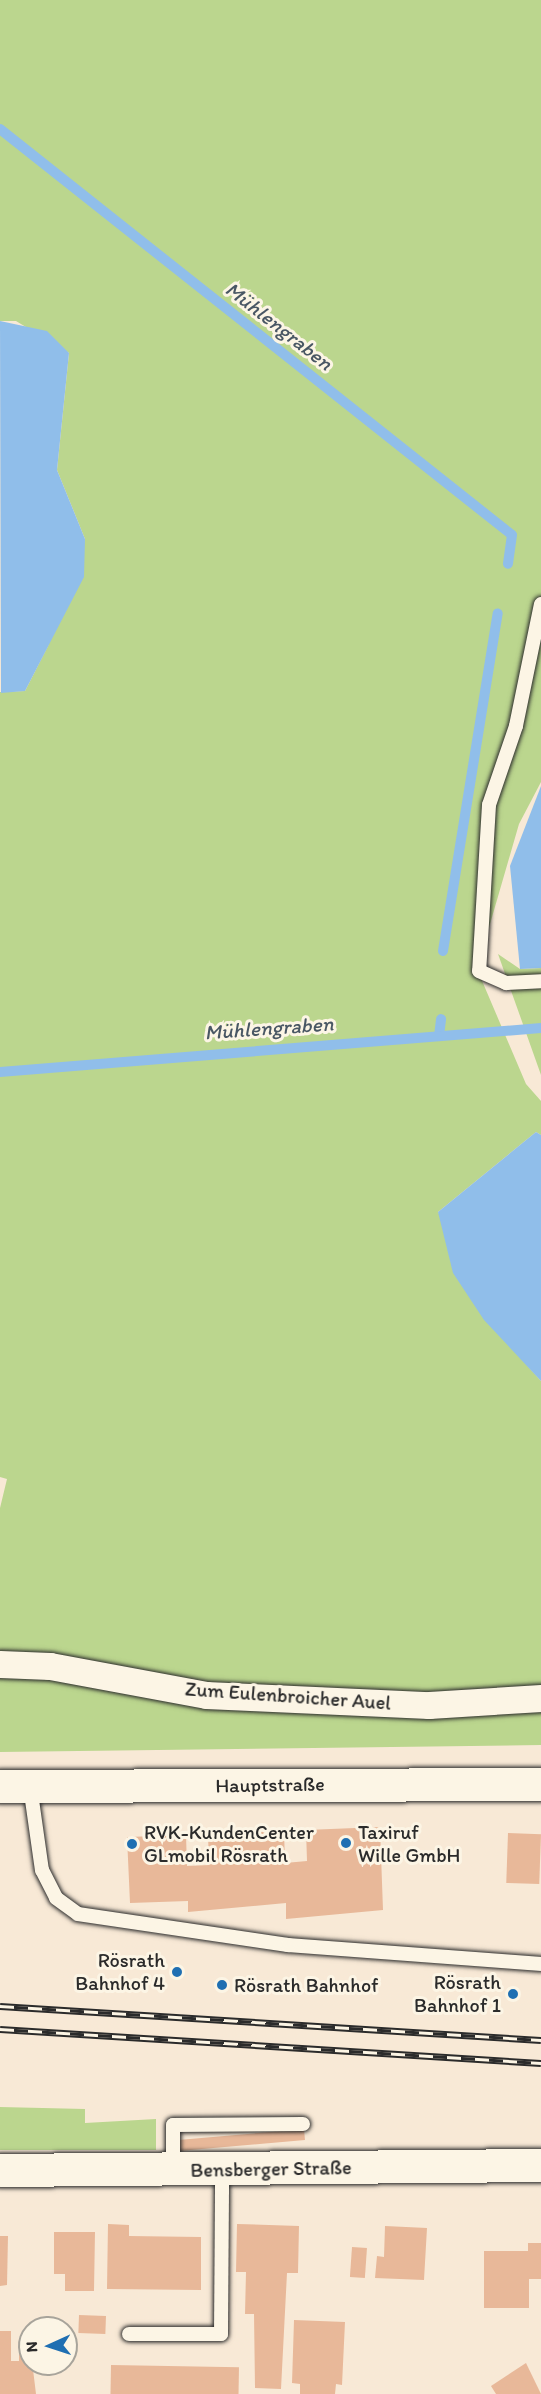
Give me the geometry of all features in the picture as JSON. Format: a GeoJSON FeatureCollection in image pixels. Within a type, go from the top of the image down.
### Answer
{"type":"FeatureCollection","features":[{"type":"Feature","properties":{"kind":"main road","name":"Hauptstraße"},"geometry":{"type":"LineString","coordinates":[[15,1786],[541,1784]]}},
{"type":"Feature","properties":{"kind":"main road","name":"Bensberger Straße"},"geometry":{"type":"LineString","coordinates":[[0,2170],[222,2171],[541,2165]]}},
{"type":"Feature","properties":{"kind":"street","name":"Zum Eulenbroicher Auel"},"geometry":{"type":"LineString","coordinates":[[0,1664],[50,1666],[217,1695],[429,1705],[541,1698]]}},
{"type":"Feature","properties":{"kind":"lane"},"geometry":{"type":"LineString","coordinates":[[535,981],[506,983],[479,971],[489,805],[516,726],[541,604]]}},
{"type":"Feature","properties":{"kind":"lane"},"geometry":{"type":"LineString","coordinates":[[15,1786],[42,1870],[56,1898],[78,1914],[105,1922],[179,1933],[288,1945],[541,1964]]}},
{"type":"Feature","properties":{"kind":"lane"},"geometry":{"type":"LineString","coordinates":[[174,2170],[173,2125],[303,2124]]}},
{"type":"Feature","properties":{"kind":"lane"},"geometry":{"type":"LineString","coordinates":[[129,2334],[221,2334],[222,2171]]}},
{"type":"Feature","properties":{"kind":"green space"},"geometry":{"type":"Polygon","coordinates":[[[0,0],[541,0],[541,782],[519,824],[477,969],[526,1084],[541,1101],[541,1135],[536,1132],[438,1212],[525,1363],[541,1381],[541,1745],[0,1752],[0,1508],[7,1479],[0,1477],[0,692],[25,691],[48,646],[85,539],[57,470],[69,353],[16,321],[0,321],[0,0]]]}},
{"type":"Feature","properties":{"kind":"green space"},"geometry":{"type":"Polygon","coordinates":[[[498,954],[520,969],[541,968],[541,1075],[498,954]]]}},
{"type":"Feature","properties":{"kind":"green space"},"geometry":{"type":"Polygon","coordinates":[[[0,2107],[85,2109],[85,2123],[156,2119],[156,2150],[0,2150],[0,2107]]]}},
{"type":"Feature","properties":{"kind":"water"},"geometry":{"type":"Polygon","coordinates":[[[0,321],[47,331],[69,353],[57,470],[85,539],[84,577],[25,691],[1,693],[0,321]]]}},
{"type":"Feature","properties":{"kind":"water"},"geometry":{"type":"Polygon","coordinates":[[[541,786],[541,968],[520,969],[510,866],[541,786]]]}},
{"type":"Feature","properties":{"kind":"water"},"geometry":{"type":"Polygon","coordinates":[[[536,1132],[541,1135],[541,1381],[484,1320],[453,1273],[438,1212],[536,1132]]]}},
{"type":"Feature","properties":{"kind":"building"},"geometry":{"type":"Polygon","coordinates":[[[380,1827],[383,1910],[286,1919],[286,1903],[188,1912],[188,1901],[130,1903],[127,1837],[186,1835],[187,1866],[209,1865],[208,1834],[284,1831],[285,1863],[307,1861],[306,1830],[380,1827]]]}},
{"type":"Feature","properties":{"kind":"building"},"geometry":{"type":"Polygon","coordinates":[[[508,1833],[541,1834],[539,1884],[506,1883],[508,1833]]]}},
{"type":"Feature","properties":{"kind":"building"},"geometry":{"type":"Polygon","coordinates":[[[304,2129],[305,2140],[176,2151],[175,2140],[304,2129]]]}},
{"type":"Feature","properties":{"kind":"building"},"geometry":{"type":"Polygon","coordinates":[[[108,2224],[129,2225],[129,2236],[201,2237],[201,2290],[107,2289],[108,2224]]]}},
{"type":"Feature","properties":{"kind":"building"},"geometry":{"type":"Polygon","coordinates":[[[237,2224],[299,2226],[298,2273],[287,2273],[281,2389],[255,2388],[254,2314],[245,2314],[246,2272],[236,2272],[237,2224]]]}},
{"type":"Feature","properties":{"kind":"building"},"geometry":{"type":"Polygon","coordinates":[[[385,2226],[427,2228],[424,2280],[375,2278],[377,2256],[384,2257],[385,2226]]]}},
{"type":"Feature","properties":{"kind":"building"},"geometry":{"type":"Polygon","coordinates":[[[54,2232],[95,2232],[94,2291],[65,2291],[65,2274],[54,2274],[54,2232]]]}},
{"type":"Feature","properties":{"kind":"building"},"geometry":{"type":"Polygon","coordinates":[[[0,2236],[8,2236],[7,2285],[0,2286],[0,2236]]]}},
{"type":"Feature","properties":{"kind":"building"},"geometry":{"type":"Polygon","coordinates":[[[528,2243],[541,2243],[541,2279],[529,2279],[529,2308],[484,2308],[484,2251],[528,2251],[528,2243]]]}},
{"type":"Feature","properties":{"kind":"building"},"geometry":{"type":"Polygon","coordinates":[[[352,2247],[367,2248],[365,2278],[350,2277],[352,2247]]]}},
{"type":"Feature","properties":{"kind":"building"},"geometry":{"type":"Polygon","coordinates":[[[79,2315],[106,2316],[105,2334],[78,2333],[79,2315]]]}},
{"type":"Feature","properties":{"kind":"building"},"geometry":{"type":"Polygon","coordinates":[[[294,2320],[345,2322],[342,2385],[336,2384],[335,2394],[300,2394],[300,2384],[292,2383],[294,2320]]]}},
{"type":"Feature","properties":{"kind":"building"},"geometry":{"type":"Polygon","coordinates":[[[0,2331],[11,2331],[11,2361],[18,2361],[18,2376],[34,2376],[36,2394],[0,2394],[0,2331]]]}},
{"type":"Feature","properties":{"kind":"building"},"geometry":{"type":"Polygon","coordinates":[[[526,2363],[541,2394],[496,2394],[491,2386],[526,2363]]]}},
{"type":"Feature","properties":{"kind":"building"},"geometry":{"type":"Polygon","coordinates":[[[111,2365],[239,2367],[239,2394],[110,2394],[111,2365]]]}},
{"type":"Feature","properties":{"kind":"waterway","name":"Mühlengraben"},"geometry":{"type":"LineString","coordinates":[[0,129],[512,535],[508,564]]}},
{"type":"Feature","properties":{"kind":"waterway","name":"Mühlengraben"},"geometry":{"type":"LineString","coordinates":[[443,951],[498,613]]}},
{"type":"Feature","properties":{"kind":"waterway"},"geometry":{"type":"LineString","coordinates":[[439,1036],[441,1019]]}},
{"type":"Feature","properties":{"kind":"waterway","name":"Mühlengraben"},"geometry":{"type":"LineString","coordinates":[[0,1072],[541,1028]]}},
{"type":"Feature","properties":{"kind":"railway"},"geometry":{"type":"LineString","coordinates":[[0,2006],[541,2040]]}},
{"type":"Feature","properties":{"kind":"railway"},"geometry":{"type":"LineString","coordinates":[[0,2029],[541,2063]]}},
{"type":"Feature","properties":{"kind":"place","name":"Taxiruf Wille GmbH"},"geometry":{"type":"Point","coordinates":[346,1843]}},
{"type":"Feature","properties":{"kind":"place","name":"RVK-KundenCenter GLmobil Rösrath"},"geometry":{"type":"Point","coordinates":[132,1844]}},
{"type":"Feature","properties":{"kind":"place","name":"Rösrath Bahnhof 4"},"geometry":{"type":"Point","coordinates":[177,1972]}},
{"type":"Feature","properties":{"kind":"place","name":"Rösrath Bahnhof"},"geometry":{"type":"Point","coordinates":[222,1985]}},
{"type":"Feature","properties":{"kind":"place","name":"Rösrath Bahnhof 1"},"geometry":{"type":"Point","coordinates":[513,1994]}}]}
